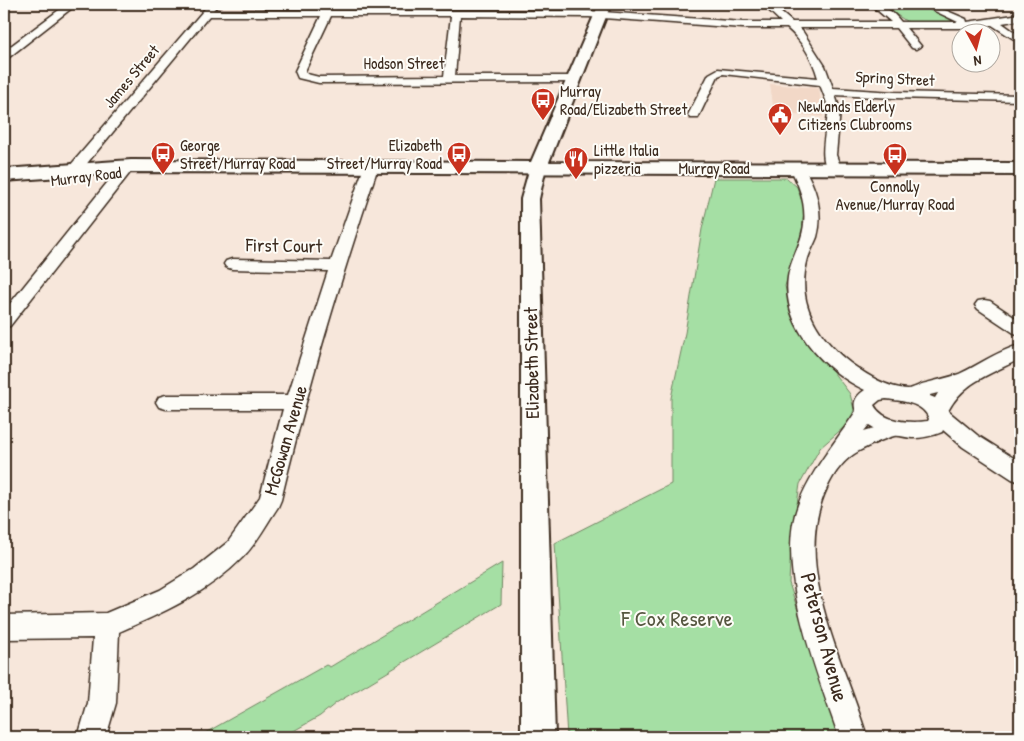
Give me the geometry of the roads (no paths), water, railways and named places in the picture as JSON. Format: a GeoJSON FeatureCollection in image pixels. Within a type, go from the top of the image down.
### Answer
{"type":"FeatureCollection","features":[{"type":"Feature","properties":{"kind":"main road","name":"Elizabeth Street"},"geometry":{"type":"LineString","coordinates":[[538,167],[603,10]]}},
{"type":"Feature","properties":{"kind":"main road","name":"Murray Road"},"geometry":{"type":"LineString","coordinates":[[4,175],[131,166],[1019,170]]}},
{"type":"Feature","properties":{"kind":"main road","name":"Murray Road"},"geometry":{"type":"LineString","coordinates":[[4,186],[168,167]]}},
{"type":"Feature","properties":{"kind":"street"},"geometry":{"type":"LineString","coordinates":[[4,56],[72,4]]}},
{"type":"Feature","properties":{"kind":"street","name":"James Street"},"geometry":{"type":"LineString","coordinates":[[74,170],[214,4]]}},
{"type":"Feature","properties":{"kind":"street"},"geometry":{"type":"LineString","coordinates":[[766,4],[792,25],[807,42],[820,66],[834,110],[829,155],[834,168]]}},
{"type":"Feature","properties":{"kind":"street"},"geometry":{"type":"LineString","coordinates":[[874,4],[889,14],[916,46]]}},
{"type":"Feature","properties":{"kind":"street"},"geometry":{"type":"LineString","coordinates":[[924,4],[967,22]]}},
{"type":"Feature","properties":{"kind":"street"},"geometry":{"type":"LineString","coordinates":[[205,14],[456,14],[603,10],[742,24],[952,25]]}},
{"type":"Feature","properties":{"kind":"street","name":"Hodson Street"},"geometry":{"type":"LineString","coordinates":[[327,14],[300,70],[302,76],[319,80],[575,80]]}},
{"type":"Feature","properties":{"kind":"street"},"geometry":{"type":"LineString","coordinates":[[449,79],[456,14]]}},
{"type":"Feature","properties":{"kind":"street"},"geometry":{"type":"LineString","coordinates":[[995,22],[1020,17]]}},
{"type":"Feature","properties":{"kind":"street"},"geometry":{"type":"LineString","coordinates":[[1002,27],[1020,40]]}},
{"type":"Feature","properties":{"kind":"street","name":"Spring Street"},"geometry":{"type":"LineString","coordinates":[[694,115],[714,74],[722,71],[894,95],[1020,98]]}},
{"type":"Feature","properties":{"kind":"street","name":"McGowan Avenue"},"geometry":{"type":"LineString","coordinates":[[4,627],[107,625],[183,590],[204,577],[236,549],[270,500],[295,402],[337,266],[371,167]]}},
{"type":"Feature","properties":{"kind":"street","name":"Elizabeth Street"},"geometry":{"type":"LineString","coordinates":[[538,167],[530,199],[538,737]]}},
{"type":"Feature","properties":{"kind":"street"},"geometry":{"type":"LineString","coordinates":[[797,168],[810,200],[813,220],[795,280],[799,311],[804,324],[828,354],[853,375],[886,392]]}},
{"type":"Feature","properties":{"kind":"street"},"geometry":{"type":"LineString","coordinates":[[4,322],[124,171]]}},
{"type":"Feature","properties":{"kind":"street","name":"First Court"},"geometry":{"type":"LineString","coordinates":[[232,264],[337,266]]}},
{"type":"Feature","properties":{"kind":"street"},"geometry":{"type":"LineString","coordinates":[[984,305],[1020,329]]}},
{"type":"Feature","properties":{"kind":"street"},"geometry":{"type":"LineString","coordinates":[[912,396],[935,386],[962,380],[1020,351]]}},
{"type":"Feature","properties":{"kind":"street"},"geometry":{"type":"LineString","coordinates":[[828,354],[875,420],[893,427],[923,430],[997,459]]}},
{"type":"Feature","properties":{"kind":"street"},"geometry":{"type":"LineString","coordinates":[[923,430],[935,427],[939,420],[937,413],[944,398],[962,380]]}},
{"type":"Feature","properties":{"kind":"street"},"geometry":{"type":"LineString","coordinates":[[866,407],[871,394],[886,392],[912,396],[931,405],[937,413],[970,441],[1020,473]]}},
{"type":"Feature","properties":{"kind":"street"},"geometry":{"type":"LineString","coordinates":[[166,402],[295,402]]}},
{"type":"Feature","properties":{"kind":"street","name":"Peterson Avenue"},"geometry":{"type":"LineString","coordinates":[[838,455],[866,407]]}},
{"type":"Feature","properties":{"kind":"street","name":"Peterson Avenue"},"geometry":{"type":"LineString","coordinates":[[853,737],[815,620],[806,575],[802,538],[810,500],[826,468],[838,455],[848,448],[893,427]]}},
{"type":"Feature","properties":{"kind":"street"},"geometry":{"type":"LineString","coordinates":[[92,737],[102,703],[107,625]]}},
{"type":"Feature","properties":{"kind":"place","name":"Murray Road/Elizabeth Street"},"geometry":{"type":"Point","coordinates":[543,121]}},
{"type":"Feature","properties":{"kind":"place","name":"Newlands Elderly Citizens Clubrooms"},"geometry":{"type":"Point","coordinates":[780,136]}},
{"type":"Feature","properties":{"kind":"place","name":"George Street/Murray Road"},"geometry":{"type":"Point","coordinates":[163,175]}},
{"type":"Feature","properties":{"kind":"place","name":"Elizabeth Street/Murray Road"},"geometry":{"type":"Point","coordinates":[459,175]}},
{"type":"Feature","properties":{"kind":"place","name":"Connolly Avenue/Murray Road"},"geometry":{"type":"Point","coordinates":[895,176]}},
{"type":"Feature","properties":{"kind":"place","name":"Little Italia pizzeria"},"geometry":{"type":"Point","coordinates":[576,180]}},
{"type":"Feature","properties":{"kind":"park label","name":"F Cox Reserve"},"geometry":{"type":"Point","coordinates":[677,618]}}]}
